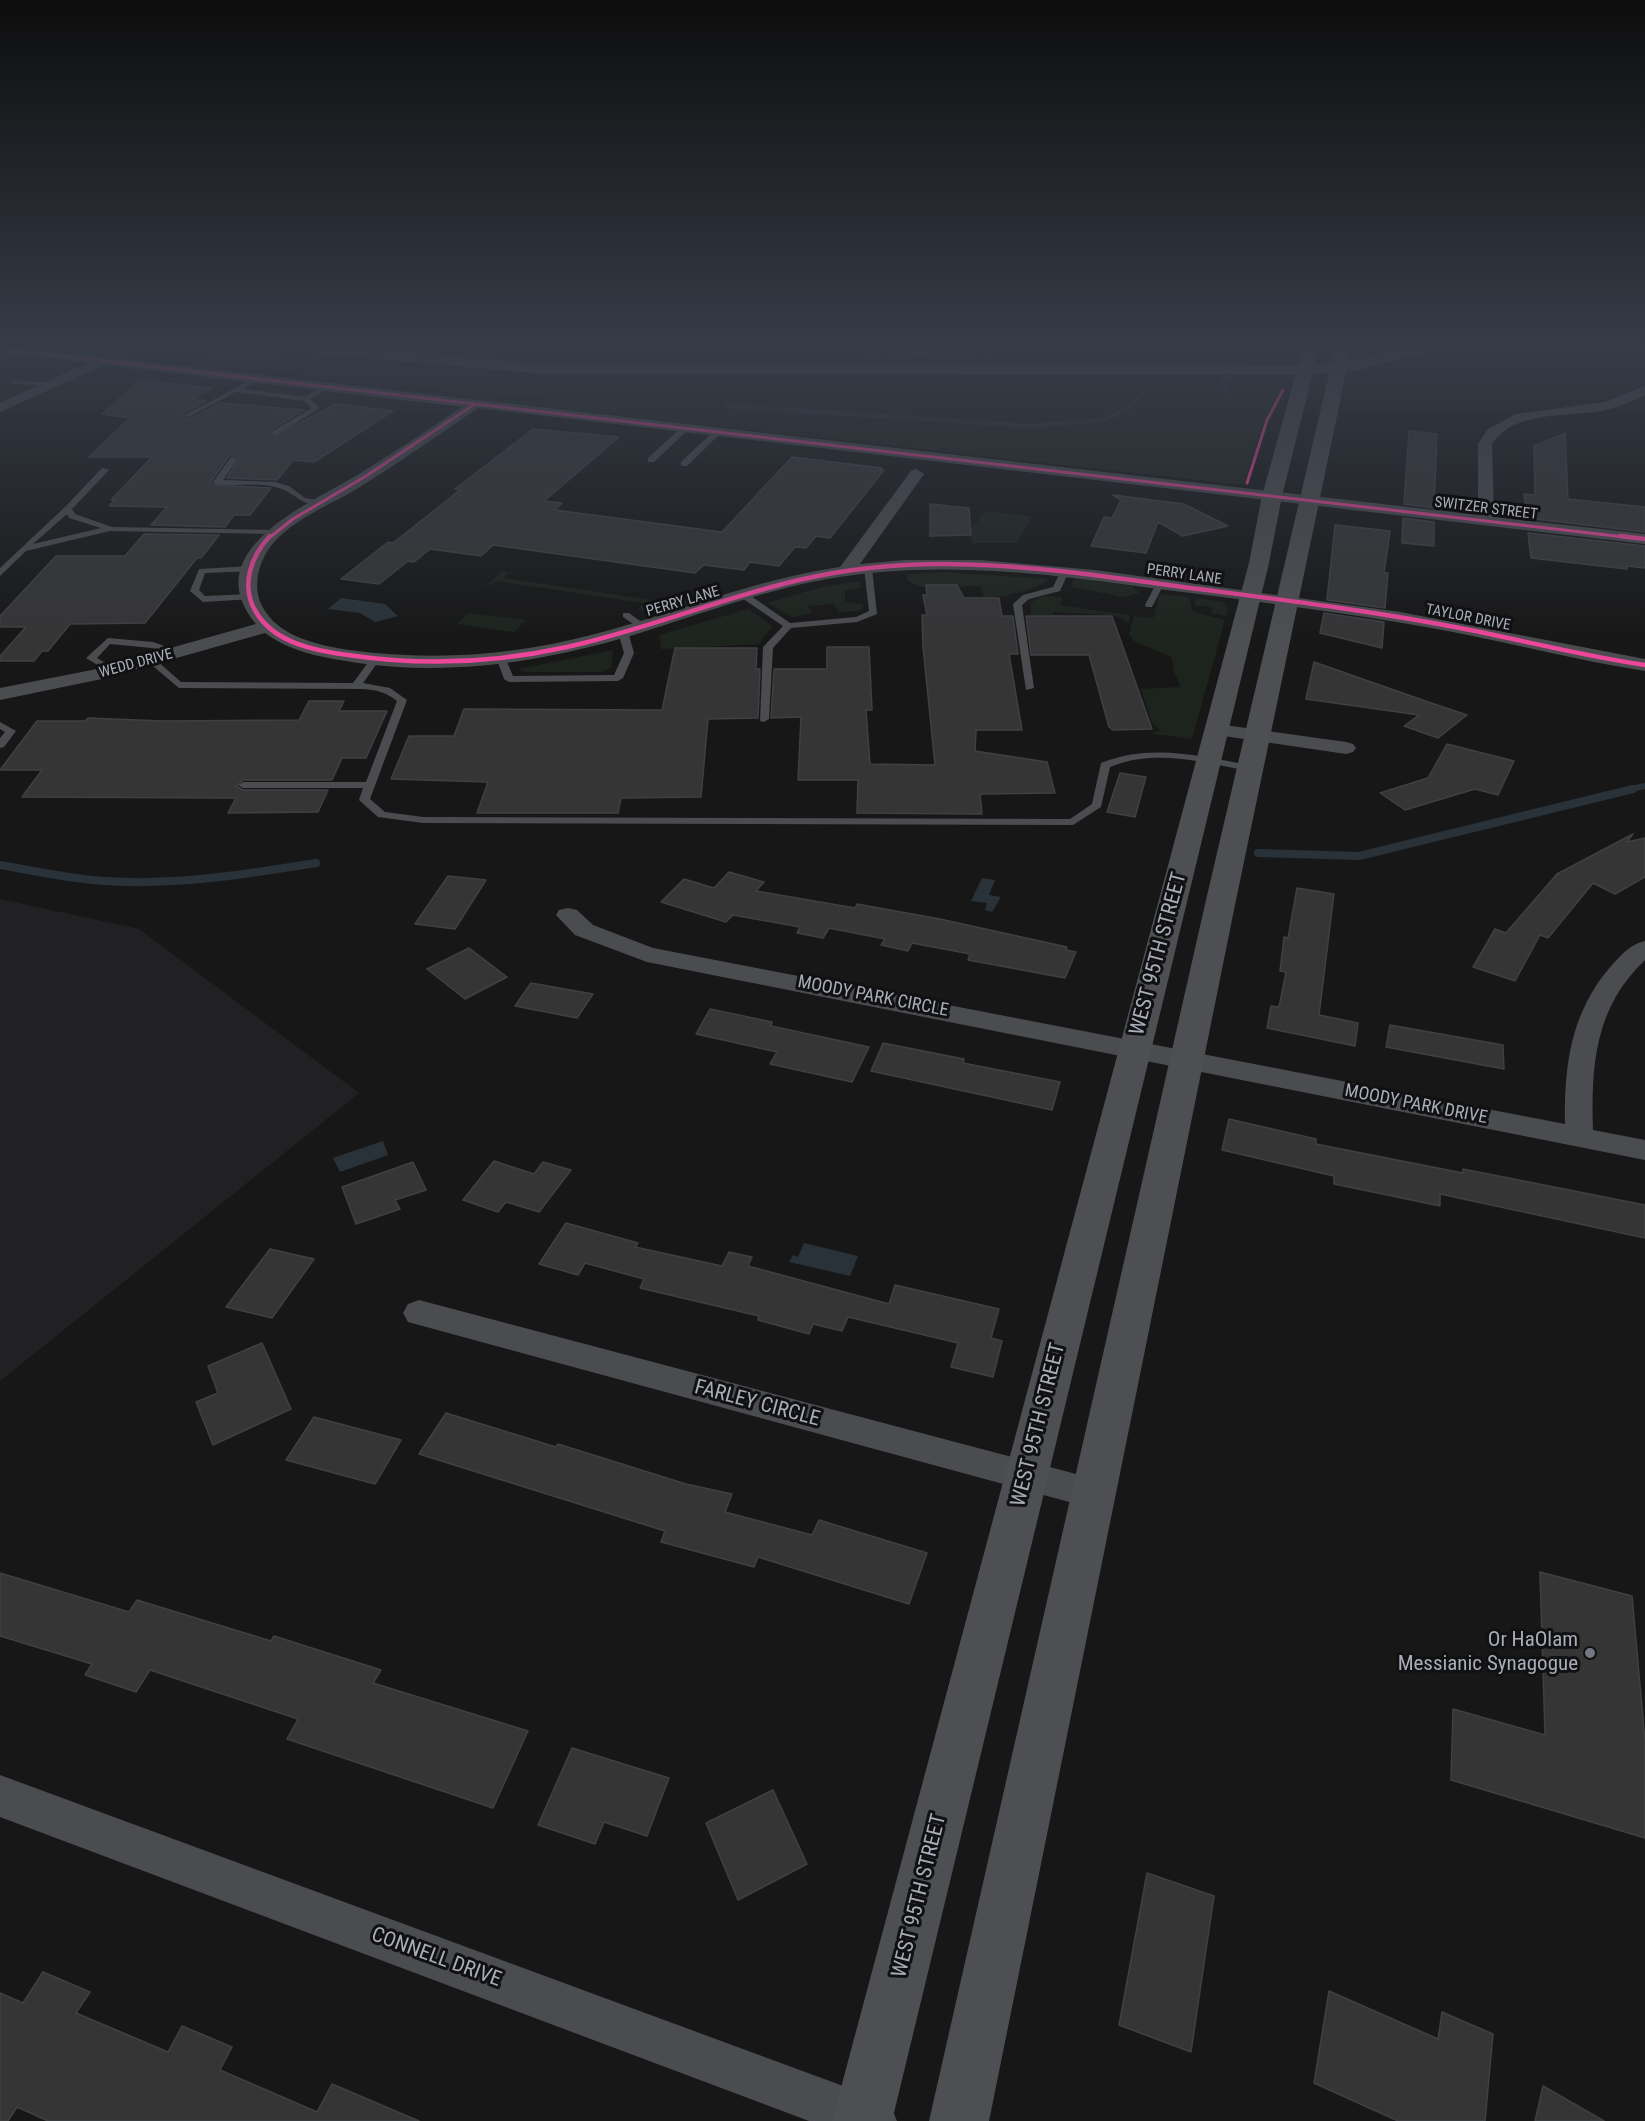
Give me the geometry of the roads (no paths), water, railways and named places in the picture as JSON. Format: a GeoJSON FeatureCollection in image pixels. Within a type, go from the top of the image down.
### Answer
{"type":"FeatureCollection","features":[{"type":"Feature","properties":{"kind":"main road","name":"WEST 95TH STREET"},"geometry":{"type":"LineString","coordinates":[[866,2120],[1026,1477],[1259,563],[1285,443]]}},
{"type":"Feature","properties":{"kind":"main road"},"geometry":{"type":"LineString","coordinates":[[959,2121],[1321,443]]}},
{"type":"Feature","properties":{"kind":"main road"},"geometry":{"type":"LineString","coordinates":[[1176,892],[1221,900]]}},
{"type":"Feature","properties":{"kind":"street"},"geometry":{"type":"LineString","coordinates":[[250,597],[248,584],[256,553],[275,532],[417,443]]}},
{"type":"Feature","properties":{"kind":"street","name":"SWITZER STREET"},"geometry":{"type":"LineString","coordinates":[[813,443],[1645,539]]}},
{"type":"Feature","properties":{"kind":"street"},"geometry":{"type":"LineString","coordinates":[[1485,443],[1486,521]]}},
{"type":"Feature","properties":{"kind":"street"},"geometry":{"type":"LineString","coordinates":[[846,570],[916,474]]}},
{"type":"Feature","properties":{"kind":"street","name":"PERRY LANE"},"geometry":{"type":"LineString","coordinates":[[250,597],[251,603],[279,634],[323,652],[375,659],[453,660],[501,657],[549,650],[624,623],[642,626],[744,596],[846,570],[868,568],[957,562],[1065,571],[1286,601]]}},
{"type":"Feature","properties":{"kind":"street","name":"TAYLOR DRIVE"},"geometry":{"type":"LineString","coordinates":[[1286,601],[1433,622],[1645,665]]}},
{"type":"Feature","properties":{"kind":"street","name":"WEDD DRIVE"},"geometry":{"type":"LineString","coordinates":[[0,694],[152,661],[270,626]]}},
{"type":"Feature","properties":{"kind":"street"},"geometry":{"type":"LineString","coordinates":[[1217,730],[1346,748]]}},
{"type":"Feature","properties":{"kind":"street","name":"MOODY PARK CIRCLE"},"geometry":{"type":"LineString","coordinates":[[568,915],[584,930],[647,954],[1187,1059]]}},
{"type":"Feature","properties":{"kind":"street"},"geometry":{"type":"LineString","coordinates":[[1579,1137],[1580,1059],[1588,1024],[1600,994],[1635,954],[1645,948]]}},
{"type":"Feature","properties":{"kind":"street","name":"MOODY PARK DRIVE"},"geometry":{"type":"LineString","coordinates":[[1187,1059],[1645,1150]]}},
{"type":"Feature","properties":{"kind":"street","name":"FARLEY CIRCLE"},"geometry":{"type":"LineString","coordinates":[[419,1313],[1095,1494]]}},
{"type":"Feature","properties":{"kind":"street","name":"CONNELL DRIVE"},"geometry":{"type":"LineString","coordinates":[[0,1796],[866,2120]]}},
{"type":"Feature","properties":{"kind":"lane"},"geometry":{"type":"LineString","coordinates":[[651,460],[670,443]]}},
{"type":"Feature","properties":{"kind":"lane"},"geometry":{"type":"LineString","coordinates":[[684,464],[706,443]]}},
{"type":"Feature","properties":{"kind":"lane"},"geometry":{"type":"LineString","coordinates":[[234,459],[217,482],[273,484],[297,492],[303,500],[321,502]]}},
{"type":"Feature","properties":{"kind":"lane"},"geometry":{"type":"LineString","coordinates":[[0,573],[105,470]]}},
{"type":"Feature","properties":{"kind":"lane"},"geometry":{"type":"LineString","coordinates":[[68,508],[72,516],[111,529]]}},
{"type":"Feature","properties":{"kind":"lane"},"geometry":{"type":"LineString","coordinates":[[23,549],[111,529],[275,532]]}},
{"type":"Feature","properties":{"kind":"lane"},"geometry":{"type":"LineString","coordinates":[[764,719],[768,647],[788,626],[828,620],[866,618],[873,612],[868,568]]}},
{"type":"Feature","properties":{"kind":"lane"},"geometry":{"type":"LineString","coordinates":[[250,597],[203,599],[194,591],[202,571],[251,569]]}},
{"type":"Feature","properties":{"kind":"lane"},"geometry":{"type":"LineString","coordinates":[[1029,688],[1017,604],[1026,597],[1057,589],[1065,571]]}},
{"type":"Feature","properties":{"kind":"lane"},"geometry":{"type":"LineString","coordinates":[[1149,604],[1160,584]]}},
{"type":"Feature","properties":{"kind":"lane"},"geometry":{"type":"LineString","coordinates":[[699,594],[718,604]]}},
{"type":"Feature","properties":{"kind":"lane"},"geometry":{"type":"LineString","coordinates":[[744,596],[788,626]]}},
{"type":"Feature","properties":{"kind":"lane"},"geometry":{"type":"LineString","coordinates":[[501,657],[509,679],[618,678],[629,653],[624,623]]}},
{"type":"Feature","properties":{"kind":"lane"},"geometry":{"type":"LineString","coordinates":[[112,671],[91,658],[108,641],[153,645],[179,653]]}},
{"type":"Feature","properties":{"kind":"lane"},"geometry":{"type":"LineString","coordinates":[[356,686],[375,659]]}},
{"type":"Feature","properties":{"kind":"lane"},"geometry":{"type":"LineString","coordinates":[[152,661],[179,685],[356,686],[378,687],[393,691],[402,700],[364,800],[382,815],[423,820],[1073,822],[1097,805],[1105,765],[1120,757],[1148,752],[1250,768]]}},
{"type":"Feature","properties":{"kind":"lane"},"geometry":{"type":"LineString","coordinates":[[0,725],[11,731],[0,745]]}},
{"type":"Feature","properties":{"kind":"lane"},"geometry":{"type":"LineString","coordinates":[[243,785],[369,785]]}},
{"type":"Feature","properties":{"kind":"waterway"},"geometry":{"type":"LineString","coordinates":[[1627,790],[1645,786]]}},
{"type":"Feature","properties":{"kind":"waterway"},"geometry":{"type":"LineString","coordinates":[[1258,853],[1359,856],[1633,789]]}},
{"type":"Feature","properties":{"kind":"waterway"},"geometry":{"type":"LineString","coordinates":[[0,865],[79,879],[158,882],[211,878],[316,863]]}},
{"type":"Feature","properties":{"kind":"place","name":"Or HaOlam Messianic Synagogue"},"geometry":{"type":"Point","coordinates":[1590,1653]}}]}
